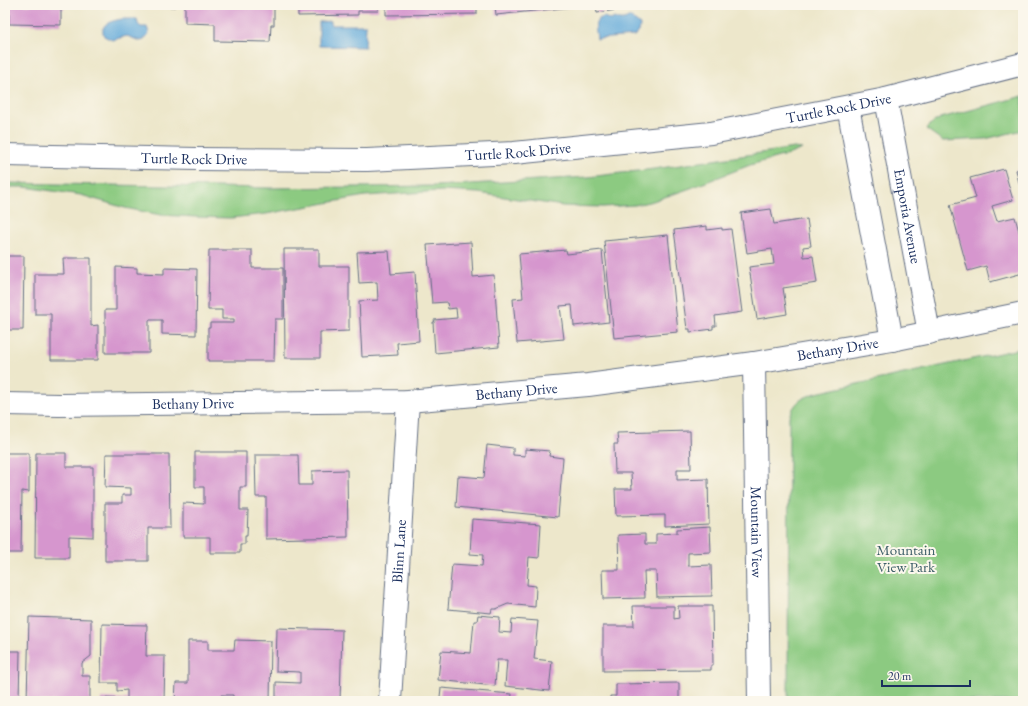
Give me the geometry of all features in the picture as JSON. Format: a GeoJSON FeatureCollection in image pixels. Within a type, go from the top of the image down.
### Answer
{"type":"FeatureCollection","features":[{"type":"Feature","properties":{"kind":"street","name":"Turtle Rock Drive"},"geometry":{"type":"LineString","coordinates":[[5,155],[196,159],[367,160],[514,153],[711,133],[886,99],[1023,64]]}},
{"type":"Feature","properties":{"kind":"street","name":"Emporia Avenue"},"geometry":{"type":"LineString","coordinates":[[886,99],[929,333]]}},
{"type":"Feature","properties":{"kind":"street"},"geometry":{"type":"LineString","coordinates":[[848,107],[892,340]]}},
{"type":"Feature","properties":{"kind":"street","name":"Bethany Drive"},"geometry":{"type":"LineString","coordinates":[[5,404],[59,405],[408,401],[588,385],[754,363],[892,340],[1023,313]]}},
{"type":"Feature","properties":{"kind":"street","name":"Mountain View"},"geometry":{"type":"LineString","coordinates":[[754,363],[759,701]]}},
{"type":"Feature","properties":{"kind":"street","name":"Blinn Lane"},"geometry":{"type":"LineString","coordinates":[[390,701],[408,401]]}},
{"type":"Feature","properties":{"kind":"green space"},"geometry":{"type":"Polygon","coordinates":[[[1023,96],[1023,130],[985,139],[943,141],[926,129],[932,123],[941,118],[1023,96]]]}},
{"type":"Feature","properties":{"kind":"green space"},"geometry":{"type":"Polygon","coordinates":[[[794,148],[802,149],[790,154],[750,165],[653,201],[635,205],[603,207],[563,206],[478,193],[442,191],[365,196],[266,214],[231,218],[196,217],[161,215],[125,208],[81,195],[24,187],[5,187],[5,183],[269,188],[436,186],[588,177],[654,169],[794,148]]]}},
{"type":"Feature","properties":{"kind":"green space","name":"Mountain View Park"},"geometry":{"type":"Polygon","coordinates":[[[1023,348],[1023,701],[788,701],[789,416],[794,406],[803,399],[816,393],[1023,348]]]}},
{"type":"Feature","properties":{"kind":"water"},"geometry":{"type":"Polygon","coordinates":[[[604,17],[611,20],[614,18],[622,20],[630,17],[640,25],[639,32],[634,36],[597,39],[596,23],[600,18],[604,17]]]}},
{"type":"Feature","properties":{"kind":"water"},"geometry":{"type":"Polygon","coordinates":[[[122,19],[137,19],[138,24],[141,27],[147,27],[149,33],[144,40],[140,41],[127,36],[112,40],[104,36],[103,28],[107,23],[122,19]]]}},
{"type":"Feature","properties":{"kind":"water"},"geometry":{"type":"Polygon","coordinates":[[[331,21],[331,25],[366,25],[365,47],[319,46],[319,22],[331,21]]]}},
{"type":"Feature","properties":{"kind":"building"},"geometry":{"type":"Polygon","coordinates":[[[5,5],[64,5],[64,9],[61,9],[61,25],[9,24],[9,8],[5,8],[5,5]]]}},
{"type":"Feature","properties":{"kind":"building"},"geometry":{"type":"Polygon","coordinates":[[[175,5],[175,7],[153,6],[175,5]]]}},
{"type":"Feature","properties":{"kind":"building"},"geometry":{"type":"Polygon","coordinates":[[[185,5],[274,5],[274,25],[271,25],[270,42],[215,41],[215,24],[185,23],[185,5]]]}},
{"type":"Feature","properties":{"kind":"building"},"geometry":{"type":"Polygon","coordinates":[[[298,5],[378,5],[378,11],[358,11],[358,15],[298,16],[298,5]]]}},
{"type":"Feature","properties":{"kind":"building"},"geometry":{"type":"Polygon","coordinates":[[[386,5],[477,5],[477,14],[386,15],[386,5]]]}},
{"type":"Feature","properties":{"kind":"building"},"geometry":{"type":"Polygon","coordinates":[[[495,5],[582,5],[582,6],[496,15],[495,5]]]}},
{"type":"Feature","properties":{"kind":"building"},"geometry":{"type":"Polygon","coordinates":[[[596,5],[622,5],[622,9],[597,13],[596,5]]]}},
{"type":"Feature","properties":{"kind":"building"},"geometry":{"type":"Polygon","coordinates":[[[1023,168],[1023,196],[1022,196],[1016,170],[1023,168]]]}},
{"type":"Feature","properties":{"kind":"building"},"geometry":{"type":"Polygon","coordinates":[[[1004,169],[1013,200],[992,206],[997,221],[1015,217],[1023,246],[1023,273],[990,282],[986,266],[968,271],[950,205],[976,198],[970,178],[1004,169]]]}},
{"type":"Feature","properties":{"kind":"building"},"geometry":{"type":"Polygon","coordinates":[[[771,209],[774,224],[807,219],[811,246],[803,247],[804,257],[813,256],[817,283],[783,288],[787,314],[757,319],[749,267],[774,264],[772,249],[747,253],[741,213],[771,209]]]}},
{"type":"Feature","properties":{"kind":"building"},"geometry":{"type":"Polygon","coordinates":[[[707,226],[707,230],[722,228],[722,230],[731,229],[742,312],[715,316],[716,326],[713,326],[713,329],[690,332],[690,329],[687,329],[674,230],[707,226]]]}},
{"type":"Feature","properties":{"kind":"building"},"geometry":{"type":"Polygon","coordinates":[[[668,235],[678,332],[614,338],[604,241],[668,235]]]}},
{"type":"Feature","properties":{"kind":"building"},"geometry":{"type":"Polygon","coordinates":[[[471,242],[473,277],[494,275],[499,347],[435,353],[434,320],[457,318],[456,308],[448,309],[447,302],[432,303],[427,245],[471,242]]]}},
{"type":"Feature","properties":{"kind":"building"},"geometry":{"type":"Polygon","coordinates":[[[284,249],[319,249],[319,266],[349,266],[349,331],[320,332],[320,358],[285,358],[284,249]]]}},
{"type":"Feature","properties":{"kind":"building"},"geometry":{"type":"Polygon","coordinates":[[[209,250],[252,250],[252,268],[283,268],[283,319],[275,319],[274,361],[208,361],[208,328],[210,328],[210,323],[234,323],[234,319],[222,319],[222,310],[208,310],[209,250]]]}},
{"type":"Feature","properties":{"kind":"building"},"geometry":{"type":"Polygon","coordinates":[[[566,250],[567,254],[602,250],[609,322],[574,326],[572,305],[560,306],[564,339],[517,343],[513,299],[523,298],[519,254],[566,250]]]}},
{"type":"Feature","properties":{"kind":"building"},"geometry":{"type":"Polygon","coordinates":[[[389,251],[391,274],[415,272],[419,341],[397,343],[398,355],[362,357],[359,301],[378,300],[377,282],[359,283],[357,252],[389,251]]]}},
{"type":"Feature","properties":{"kind":"building"},"geometry":{"type":"Polygon","coordinates":[[[5,256],[24,256],[23,330],[5,330],[5,256]]]}},
{"type":"Feature","properties":{"kind":"building"},"geometry":{"type":"Polygon","coordinates":[[[63,258],[91,258],[91,326],[98,325],[98,360],[51,360],[51,314],[35,314],[35,274],[64,274],[63,258]]]}},
{"type":"Feature","properties":{"kind":"building"},"geometry":{"type":"Polygon","coordinates":[[[116,267],[137,268],[137,273],[164,274],[164,268],[197,269],[196,335],[162,334],[162,320],[149,320],[149,353],[105,353],[105,310],[116,310],[116,267]]]}},
{"type":"Feature","properties":{"kind":"building"},"geometry":{"type":"Polygon","coordinates":[[[690,431],[691,469],[677,469],[677,480],[708,479],[709,524],[665,526],[665,515],[616,516],[615,489],[632,489],[631,473],[615,473],[614,444],[618,444],[617,433],[690,431]]]}},
{"type":"Feature","properties":{"kind":"building"},"geometry":{"type":"Polygon","coordinates":[[[487,445],[513,448],[513,455],[525,456],[525,449],[550,451],[549,456],[563,458],[558,517],[456,507],[458,476],[484,478],[487,445]]]}},
{"type":"Feature","properties":{"kind":"building"},"geometry":{"type":"Polygon","coordinates":[[[195,452],[246,452],[246,487],[240,487],[240,510],[248,510],[247,536],[245,536],[245,544],[240,544],[240,553],[210,553],[210,537],[183,537],[183,503],[204,504],[204,487],[195,487],[195,452]]]}},
{"type":"Feature","properties":{"kind":"building"},"geometry":{"type":"Polygon","coordinates":[[[5,453],[29,453],[29,492],[22,491],[21,553],[5,553],[5,453]]]}},
{"type":"Feature","properties":{"kind":"building"},"geometry":{"type":"Polygon","coordinates":[[[36,453],[66,453],[66,467],[93,467],[93,537],[69,536],[69,558],[35,558],[36,453]]]}},
{"type":"Feature","properties":{"kind":"building"},"geometry":{"type":"Polygon","coordinates":[[[106,454],[169,454],[170,528],[148,528],[148,561],[105,561],[105,503],[122,503],[122,495],[131,495],[131,488],[105,487],[106,454]]]}},
{"type":"Feature","properties":{"kind":"building"},"geometry":{"type":"Polygon","coordinates":[[[255,455],[298,455],[299,485],[312,485],[312,471],[347,470],[348,537],[266,539],[266,497],[256,497],[255,455]]]}},
{"type":"Feature","properties":{"kind":"building"},"geometry":{"type":"Polygon","coordinates":[[[472,519],[541,524],[539,558],[529,557],[527,585],[536,586],[535,607],[508,604],[492,609],[491,613],[448,609],[452,564],[482,566],[483,555],[470,554],[472,519]]]}},
{"type":"Feature","properties":{"kind":"building"},"geometry":{"type":"Polygon","coordinates":[[[710,527],[711,552],[688,553],[688,566],[711,565],[712,596],[657,597],[656,571],[644,571],[645,598],[603,599],[602,570],[619,570],[618,535],[645,534],[645,544],[656,544],[656,534],[677,533],[677,529],[710,527]]]}},
{"type":"Feature","properties":{"kind":"building"},"geometry":{"type":"Polygon","coordinates":[[[633,606],[674,606],[674,619],[679,618],[678,606],[712,606],[713,665],[711,665],[711,670],[603,671],[603,626],[634,626],[633,606]]]}},
{"type":"Feature","properties":{"kind":"building"},"geometry":{"type":"Polygon","coordinates":[[[478,615],[500,617],[499,632],[511,633],[512,619],[538,621],[534,659],[552,661],[549,691],[505,686],[507,660],[497,660],[495,686],[438,680],[441,651],[471,653],[474,621],[477,621],[478,615]]]}},
{"type":"Feature","properties":{"kind":"building"},"geometry":{"type":"Polygon","coordinates":[[[29,617],[91,619],[91,656],[82,663],[82,676],[90,676],[90,701],[27,701],[29,617]]]}},
{"type":"Feature","properties":{"kind":"building"},"geometry":{"type":"Polygon","coordinates":[[[102,624],[147,625],[146,656],[165,656],[164,701],[101,701],[101,698],[127,699],[127,690],[117,691],[117,683],[101,683],[102,624]]]}},
{"type":"Feature","properties":{"kind":"building"},"geometry":{"type":"Polygon","coordinates":[[[277,628],[342,630],[340,701],[276,701],[276,682],[300,683],[300,672],[276,671],[277,628]]]}},
{"type":"Feature","properties":{"kind":"building"},"geometry":{"type":"Polygon","coordinates":[[[235,640],[271,641],[270,701],[233,701],[233,695],[221,695],[221,701],[175,701],[176,683],[188,683],[188,641],[208,641],[208,650],[234,650],[235,640]]]}},
{"type":"Feature","properties":{"kind":"building"},"geometry":{"type":"Polygon","coordinates":[[[5,651],[20,651],[19,701],[5,701],[5,651]]]}},
{"type":"Feature","properties":{"kind":"building"},"geometry":{"type":"Polygon","coordinates":[[[679,683],[679,701],[610,701],[610,696],[616,696],[616,684],[679,683]]]}},
{"type":"Feature","properties":{"kind":"building"},"geometry":{"type":"Polygon","coordinates":[[[441,688],[512,694],[511,701],[437,701],[440,697],[441,688]]]}}]}
